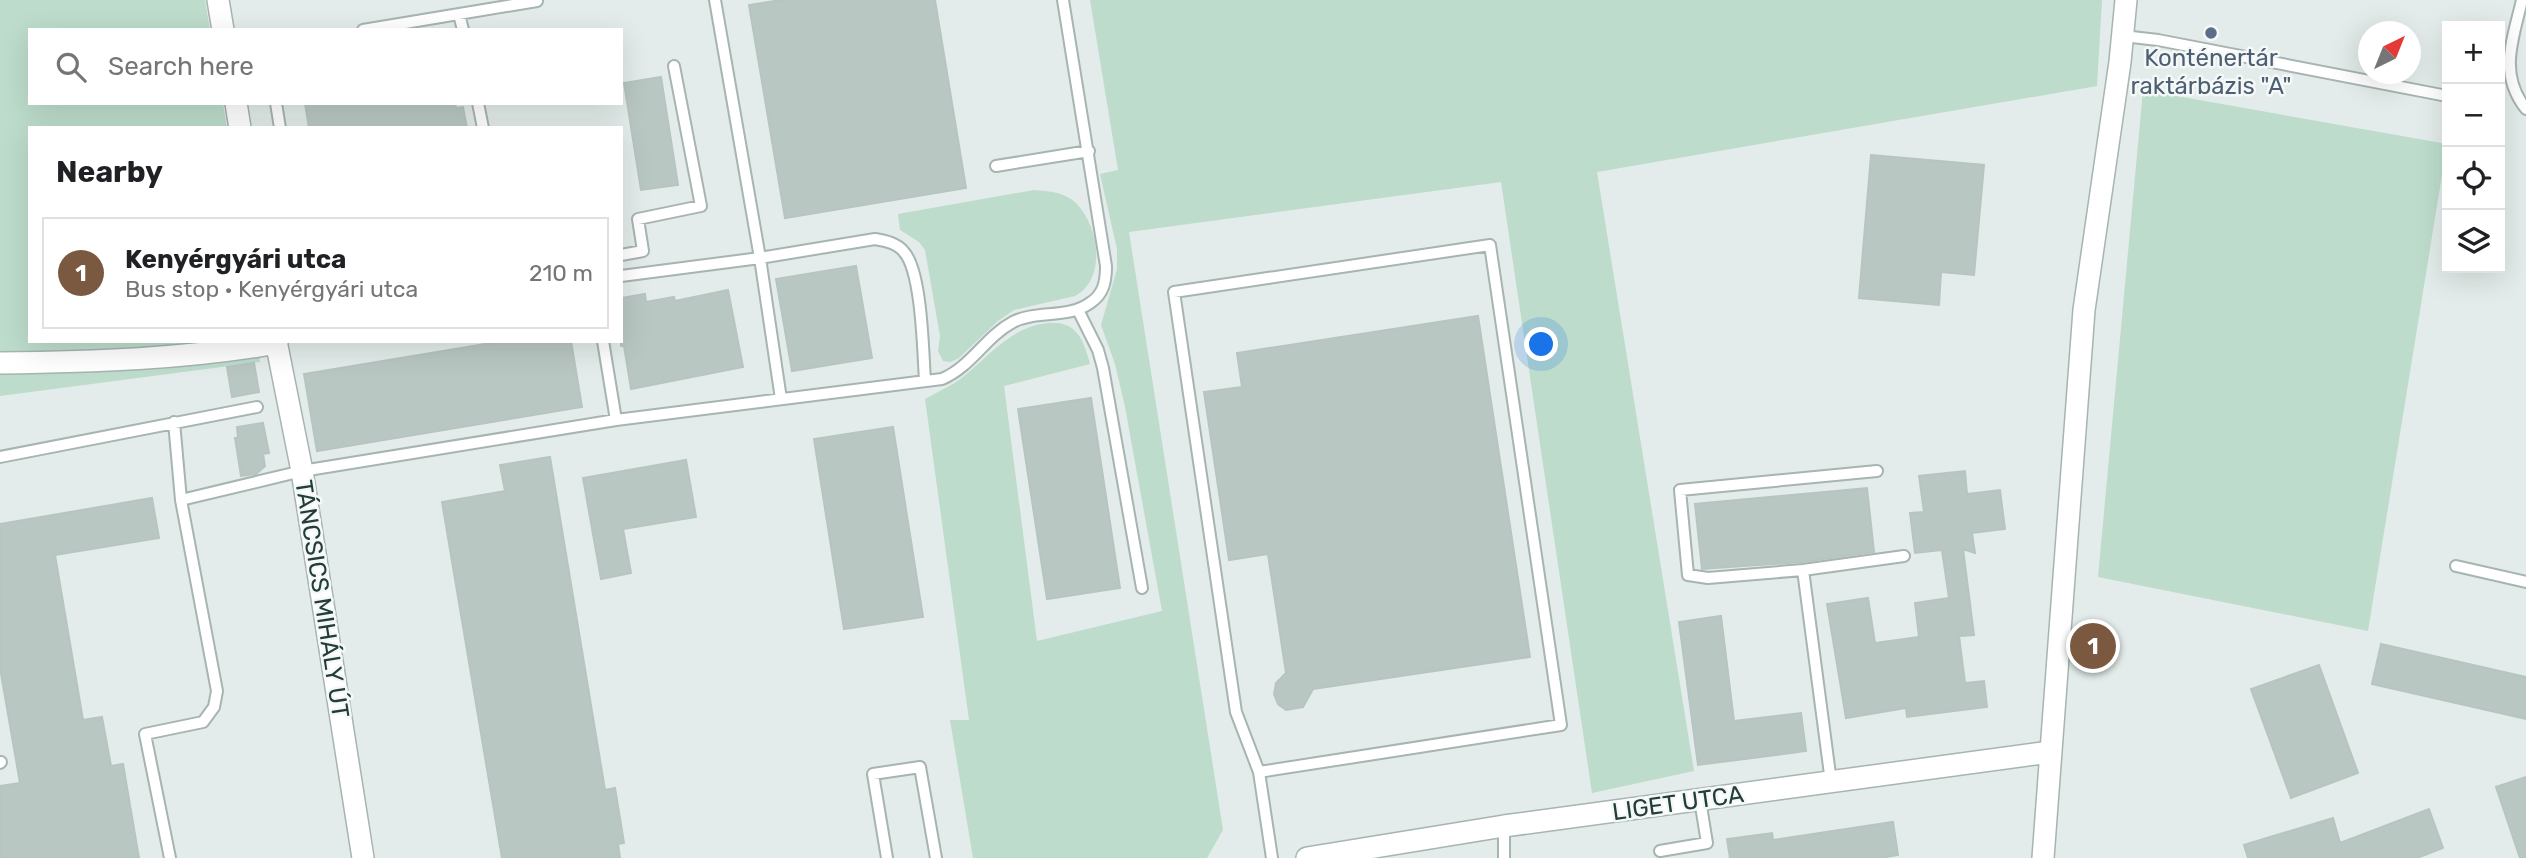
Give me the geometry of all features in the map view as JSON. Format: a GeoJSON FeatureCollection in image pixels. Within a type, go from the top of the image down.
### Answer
{"type":"FeatureCollection","features":[{"type":"Feature","properties":{"kind":"street"},"geometry":{"type":"LineString","coordinates":[[218,0],[223,28]]}},
{"type":"Feature","properties":{"kind":"street"},"geometry":{"type":"LineString","coordinates":[[2043,858],[2084,310],[2126,0]]}},
{"type":"Feature","properties":{"kind":"street"},"geometry":{"type":"LineString","coordinates":[[236,105],[240,126]]}},
{"type":"Feature","properties":{"kind":"street"},"geometry":{"type":"LineString","coordinates":[[0,363],[84,363],[246,348],[271,343]]}},
{"type":"Feature","properties":{"kind":"street","name":"TÁNCSICS MIHÁLY ÚT"},"geometry":{"type":"LineString","coordinates":[[276,343],[302,471],[363,858]]}},
{"type":"Feature","properties":{"kind":"street","name":"LIGET UTCA"},"geometry":{"type":"LineString","coordinates":[[1307,858],[1504,826],[2050,752]]}},
{"type":"Feature","properties":{"kind":"lane"},"geometry":{"type":"LineString","coordinates":[[715,0],[760,258],[781,399]]}},
{"type":"Feature","properties":{"kind":"lane"},"geometry":{"type":"LineString","coordinates":[[181,500],[302,471],[616,420],[942,379],[958,372],[1013,322],[1029,316],[1078,310],[1097,298],[1103,289],[1106,266],[1063,0]]}},
{"type":"Feature","properties":{"kind":"lane"},"geometry":{"type":"LineString","coordinates":[[2522,0],[2509,69],[2516,97],[2526,108]]}},
{"type":"Feature","properties":{"kind":"lane"},"geometry":{"type":"LineString","coordinates":[[375,28],[537,1]]}},
{"type":"Feature","properties":{"kind":"lane"},"geometry":{"type":"LineString","coordinates":[[460,14],[463,28]]}},
{"type":"Feature","properties":{"kind":"lane"},"geometry":{"type":"LineString","coordinates":[[2123,36],[2158,40],[2442,95]]}},
{"type":"Feature","properties":{"kind":"lane"},"geometry":{"type":"LineString","coordinates":[[623,255],[643,251],[638,219],[701,206],[674,66]]}},
{"type":"Feature","properties":{"kind":"lane"},"geometry":{"type":"LineString","coordinates":[[276,105],[280,126]]}},
{"type":"Feature","properties":{"kind":"lane"},"geometry":{"type":"LineString","coordinates":[[478,105],[483,126]]}},
{"type":"Feature","properties":{"kind":"lane"},"geometry":{"type":"LineString","coordinates":[[996,166],[1089,151]]}},
{"type":"Feature","properties":{"kind":"lane"},"geometry":{"type":"LineString","coordinates":[[623,276],[760,258],[875,239],[891,242],[903,250],[911,262],[916,281],[925,382]]}},
{"type":"Feature","properties":{"kind":"lane"},"geometry":{"type":"LineString","coordinates":[[1259,772],[1561,725],[1490,245],[1174,292],[1236,712],[1259,772],[1272,858]]}},
{"type":"Feature","properties":{"kind":"lane"},"geometry":{"type":"LineString","coordinates":[[1078,310],[1098,350],[1103,368],[1142,588]]}},
{"type":"Feature","properties":{"kind":"lane"},"geometry":{"type":"LineString","coordinates":[[603,343],[616,420]]}},
{"type":"Feature","properties":{"kind":"lane"},"geometry":{"type":"LineString","coordinates":[[0,457],[257,407]]}},
{"type":"Feature","properties":{"kind":"lane"},"geometry":{"type":"LineString","coordinates":[[170,858],[145,734],[203,722],[214,707],[217,691],[181,500],[174,422]]}},
{"type":"Feature","properties":{"kind":"lane"},"geometry":{"type":"LineString","coordinates":[[1877,471],[1680,490],[1688,575],[1708,578],[1803,570],[1904,556]]}},
{"type":"Feature","properties":{"kind":"lane"},"geometry":{"type":"LineString","coordinates":[[2456,566],[2526,582]]}},
{"type":"Feature","properties":{"kind":"lane"},"geometry":{"type":"LineString","coordinates":[[1803,570],[1831,782]]}},
{"type":"Feature","properties":{"kind":"lane"},"geometry":{"type":"LineString","coordinates":[[887,858],[873,774],[920,767],[936,858]]}},
{"type":"Feature","properties":{"kind":"lane"},"geometry":{"type":"LineString","coordinates":[[1660,851],[1707,843],[1700,800]]}},
{"type":"Feature","properties":{"kind":"lane"},"geometry":{"type":"LineString","coordinates":[[1504,826],[1504,858]]}},
{"type":"Feature","properties":{"kind":"green space"},"geometry":{"type":"Polygon","coordinates":[[[0,0],[205,0],[210,28],[28,28],[28,105],[223,105],[227,126],[28,126],[28,343],[258,343],[260,362],[0,396],[0,0]]]}},
{"type":"Feature","properties":{"kind":"green space"},"geometry":{"type":"Polygon","coordinates":[[[1090,0],[2102,0],[2097,86],[1597,172],[1694,771],[1592,793],[1501,182],[1129,232],[1223,830],[1207,858],[973,858],[950,720],[969,720],[925,399],[959,380],[1002,343],[1024,330],[1049,323],[1059,323],[1073,329],[1082,340],[1090,364],[1004,386],[1037,641],[1162,611],[1125,407],[1115,364],[1101,325],[1117,269],[1117,249],[1100,174],[1118,170],[1090,0]]]}},
{"type":"Feature","properties":{"kind":"green space"},"geometry":{"type":"Polygon","coordinates":[[[2143,90],[2442,143],[2442,175],[2368,631],[2098,577],[2143,90]]]}},
{"type":"Feature","properties":{"kind":"green space"},"geometry":{"type":"Polygon","coordinates":[[[1034,190],[1066,196],[1084,213],[1094,238],[1096,252],[1092,278],[1075,296],[1014,310],[998,321],[959,358],[951,362],[943,361],[938,351],[940,336],[925,250],[919,242],[900,230],[898,214],[1034,190]]]}},
{"type":"Feature","properties":{"kind":"building"},"geometry":{"type":"Polygon","coordinates":[[[781,0],[935,0],[966,188],[785,218],[749,5],[781,0]]]}},
{"type":"Feature","properties":{"kind":"building"},"geometry":{"type":"Polygon","coordinates":[[[661,77],[678,185],[641,190],[624,83],[661,77]]]}},
{"type":"Feature","properties":{"kind":"building"},"geometry":{"type":"Polygon","coordinates":[[[305,105],[455,105],[456,108],[463,107],[467,126],[309,126],[305,105]]]}},
{"type":"Feature","properties":{"kind":"building"},"geometry":{"type":"Polygon","coordinates":[[[1871,155],[1984,165],[1974,275],[1941,272],[1939,305],[1859,298],[1871,155]]]}},
{"type":"Feature","properties":{"kind":"building"},"geometry":{"type":"Polygon","coordinates":[[[856,266],[872,358],[792,371],[776,279],[856,266]]]}},
{"type":"Feature","properties":{"kind":"building"},"geometry":{"type":"Polygon","coordinates":[[[728,290],[743,367],[631,389],[624,346],[621,346],[623,298],[645,294],[646,302],[674,297],[675,301],[728,290]]]}},
{"type":"Feature","properties":{"kind":"building"},"geometry":{"type":"Polygon","coordinates":[[[1478,316],[1530,657],[1313,689],[1303,707],[1286,710],[1278,704],[1274,694],[1276,683],[1286,673],[1268,554],[1229,560],[1204,392],[1242,387],[1237,353],[1478,316]]]}},
{"type":"Feature","properties":{"kind":"building"},"geometry":{"type":"Polygon","coordinates":[[[491,343],[571,343],[582,407],[317,451],[304,374],[491,343]]]}},
{"type":"Feature","properties":{"kind":"building"},"geometry":{"type":"Polygon","coordinates":[[[254,363],[259,392],[232,397],[227,367],[254,363]]]}},
{"type":"Feature","properties":{"kind":"building"},"geometry":{"type":"Polygon","coordinates":[[[1091,398],[1120,588],[1047,599],[1018,409],[1091,398]]]}},
{"type":"Feature","properties":{"kind":"building"},"geometry":{"type":"Polygon","coordinates":[[[263,423],[269,453],[263,454],[265,466],[256,474],[241,476],[235,438],[238,438],[237,427],[263,423]]]}},
{"type":"Feature","properties":{"kind":"building"},"geometry":{"type":"Polygon","coordinates":[[[893,427],[923,617],[844,629],[814,439],[893,427]]]}},
{"type":"Feature","properties":{"kind":"building"},"geometry":{"type":"Polygon","coordinates":[[[550,457],[605,790],[615,788],[624,843],[618,844],[620,858],[502,858],[442,502],[505,491],[500,465],[550,457]]]}},
{"type":"Feature","properties":{"kind":"building"},"geometry":{"type":"Polygon","coordinates":[[[686,460],[696,517],[623,529],[631,573],[601,579],[583,478],[686,460]]]}},
{"type":"Feature","properties":{"kind":"building"},"geometry":{"type":"Polygon","coordinates":[[[1965,471],[1967,494],[2000,490],[2005,529],[1972,533],[1975,553],[1963,549],[1974,635],[1959,636],[1965,683],[1984,681],[1987,707],[1907,717],[1906,708],[1846,718],[1827,604],[1868,598],[1875,643],[1919,637],[1915,603],[1949,598],[1942,550],[1915,553],[1910,513],[1924,512],[1919,476],[1965,471]]]}},
{"type":"Feature","properties":{"kind":"building"},"geometry":{"type":"Polygon","coordinates":[[[1867,488],[1874,552],[1802,562],[1702,569],[1695,504],[1867,488]]]}},
{"type":"Feature","properties":{"kind":"building"},"geometry":{"type":"Polygon","coordinates":[[[152,498],[159,538],[55,555],[83,720],[102,717],[111,766],[123,764],[139,858],[0,858],[0,786],[20,783],[0,668],[0,524],[152,498]]]}},
{"type":"Feature","properties":{"kind":"building"},"geometry":{"type":"Polygon","coordinates":[[[1721,616],[1734,721],[1801,713],[1806,751],[1698,765],[1679,622],[1721,616]]]}},
{"type":"Feature","properties":{"kind":"building"},"geometry":{"type":"Polygon","coordinates":[[[2381,644],[2526,677],[2526,719],[2372,684],[2381,644]]]}},
{"type":"Feature","properties":{"kind":"building"},"geometry":{"type":"Polygon","coordinates":[[[2319,665],[2358,773],[2291,798],[2251,689],[2319,665]]]}},
{"type":"Feature","properties":{"kind":"building"},"geometry":{"type":"Polygon","coordinates":[[[2526,777],[2526,858],[2520,858],[2496,787],[2526,777]]]}},
{"type":"Feature","properties":{"kind":"building"},"geometry":{"type":"Polygon","coordinates":[[[2429,809],[2443,848],[2417,858],[2248,858],[2244,845],[2333,818],[2340,843],[2429,809]]]}},
{"type":"Feature","properties":{"kind":"building"},"geometry":{"type":"Polygon","coordinates":[[[1893,822],[1898,855],[1881,858],[1730,858],[1727,839],[1772,833],[1773,840],[1893,822]]]}},
{"type":"Feature","properties":{"kind":"place","name":"Konténertár raktárbázis \"A\""},"geometry":{"type":"Point","coordinates":[2211,33]}},
{"type":"Feature","properties":{"kind":"place","name":"Kenyérgyári utca"},"geometry":{"type":"Point","coordinates":[2093,646]}}]}
